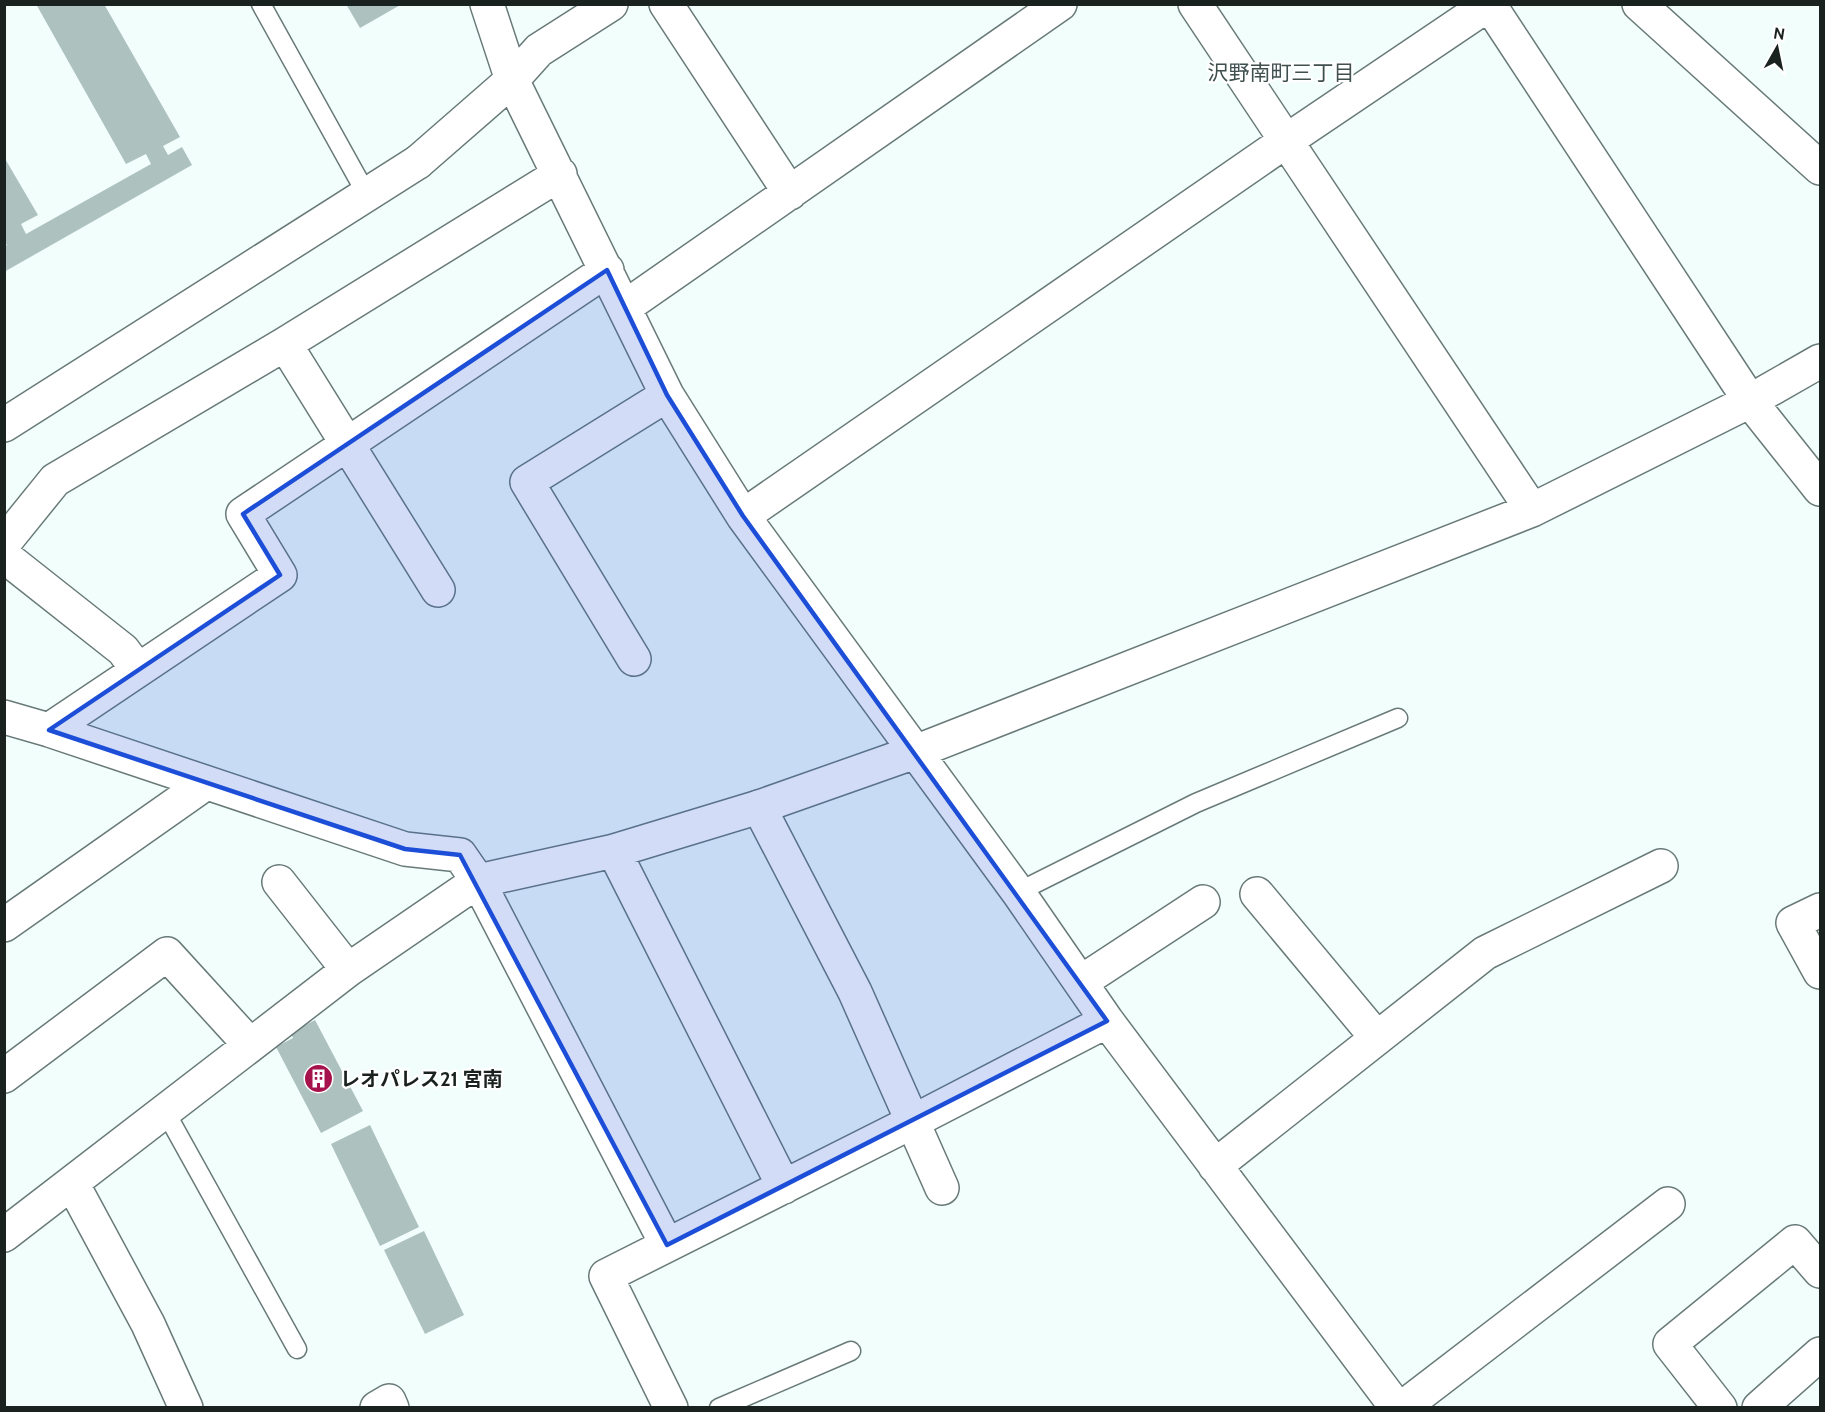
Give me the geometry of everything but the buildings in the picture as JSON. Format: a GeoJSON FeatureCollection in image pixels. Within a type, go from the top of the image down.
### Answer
{"type":"FeatureCollection","features":[{"type":"Feature","properties":{"kind":"street"},"geometry":{"type":"LineString","coordinates":[[487,4],[512,80],[626,307],[667,395],[743,516],[1018,892],[1107,1021],[1397,1407]]}},
{"type":"Feature","properties":{"kind":"street"},"geometry":{"type":"LineString","coordinates":[[4,425],[418,162],[512,80],[539,50],[611,4]]}},
{"type":"Feature","properties":{"kind":"street"},"geometry":{"type":"LineString","coordinates":[[666,4],[790,193]]}},
{"type":"Feature","properties":{"kind":"street"},"geometry":{"type":"LineString","coordinates":[[626,307],[1060,4]]}},
{"type":"Feature","properties":{"kind":"street"},"geometry":{"type":"LineString","coordinates":[[1195,4],[1532,510]]}},
{"type":"Feature","properties":{"kind":"street"},"geometry":{"type":"LineString","coordinates":[[743,516],[1286,141],[1489,4],[1750,401],[1821,489]]}},
{"type":"Feature","properties":{"kind":"street"},"geometry":{"type":"LineString","coordinates":[[1638,4],[1821,168]]}},
{"type":"Feature","properties":{"kind":"street"},"geometry":{"type":"LineString","coordinates":[[4,543],[55,480],[285,344],[560,174]]}},
{"type":"Feature","properties":{"kind":"street"},"geometry":{"type":"LineString","coordinates":[[49,730],[280,575],[243,514],[607,270]]}},
{"type":"Feature","properties":{"kind":"street"},"geometry":{"type":"LineString","coordinates":[[285,344],[438,590]]}},
{"type":"Feature","properties":{"kind":"street"},"geometry":{"type":"LineString","coordinates":[[4,1235],[348,970],[478,881],[614,851],[759,807],[915,752],[1532,510],[1750,401],[1821,361]]}},
{"type":"Feature","properties":{"kind":"street"},"geometry":{"type":"LineString","coordinates":[[634,659],[526,482],[667,395]]}},
{"type":"Feature","properties":{"kind":"street"},"geometry":{"type":"LineString","coordinates":[[4,556],[123,650],[138,670]]}},
{"type":"Feature","properties":{"kind":"street"},"geometry":{"type":"LineString","coordinates":[[9,724],[49,730],[405,849],[460,855],[478,881],[668,1245]]}},
{"type":"Feature","properties":{"kind":"street"},"geometry":{"type":"LineString","coordinates":[[4,925],[206,783]]}},
{"type":"Feature","properties":{"kind":"street"},"geometry":{"type":"LineString","coordinates":[[759,807],[855,992],[942,1188]]}},
{"type":"Feature","properties":{"kind":"street"},"geometry":{"type":"LineString","coordinates":[[614,851],[784,1187]]}},
{"type":"Feature","properties":{"kind":"street"},"geometry":{"type":"LineString","coordinates":[[1215,1166],[1485,953],[1661,866]]}},
{"type":"Feature","properties":{"kind":"street"},"geometry":{"type":"LineString","coordinates":[[279,882],[348,970]]}},
{"type":"Feature","properties":{"kind":"street"},"geometry":{"type":"LineString","coordinates":[[1257,894],[1377,1038]]}},
{"type":"Feature","properties":{"kind":"street"},"geometry":{"type":"LineString","coordinates":[[1081,982],[1203,902]]}},
{"type":"Feature","properties":{"kind":"street"},"geometry":{"type":"LineString","coordinates":[[1821,910],[1793,923],[1821,972]]}},
{"type":"Feature","properties":{"kind":"street"},"geometry":{"type":"LineString","coordinates":[[4,1076],[167,954],[250,1046]]}},
{"type":"Feature","properties":{"kind":"street"},"geometry":{"type":"LineString","coordinates":[[671,1407],[606,1276],[1107,1021]]}},
{"type":"Feature","properties":{"kind":"street"},"geometry":{"type":"LineString","coordinates":[[72,1183],[148,1324],[186,1407]]}},
{"type":"Feature","properties":{"kind":"street"},"geometry":{"type":"LineString","coordinates":[[1402,1407],[1668,1204]]}},
{"type":"Feature","properties":{"kind":"street"},"geometry":{"type":"LineString","coordinates":[[1720,1407],[1670,1344],[1795,1242],[1821,1271]]}},
{"type":"Feature","properties":{"kind":"street"},"geometry":{"type":"LineString","coordinates":[[1759,1407],[1821,1354]]}},
{"type":"Feature","properties":{"kind":"street"},"geometry":{"type":"LineString","coordinates":[[377,1407],[389,1401],[392,1407]]}},
{"type":"Feature","properties":{"kind":"lane"},"geometry":{"type":"LineString","coordinates":[[261,4],[367,195]]}},
{"type":"Feature","properties":{"kind":"lane"},"geometry":{"type":"LineString","coordinates":[[1018,892],[1197,803],[1398,718]]}},
{"type":"Feature","properties":{"kind":"lane"},"geometry":{"type":"LineString","coordinates":[[165,1111],[297,1349]]}},
{"type":"Feature","properties":{"kind":"lane"},"geometry":{"type":"LineString","coordinates":[[720,1407],[851,1351]]}},
{"type":"Feature","properties":{"kind":"highlighted area"},"geometry":{"type":"Polygon","coordinates":[[[607,270],[667,395],[743,516],[1107,1021],[667,1245],[460,855],[405,849],[49,730],[280,575],[243,514],[607,270]]]}},
{"type":"Feature","properties":{"kind":"place","name":"レオパレス21 宮南"},"geometry":{"type":"Point","coordinates":[319,1079]}},
{"type":"Feature","properties":{"kind":"district","name":"沢野南町三丁目"},"geometry":{"type":"Point","coordinates":[1281,72]}}]}
